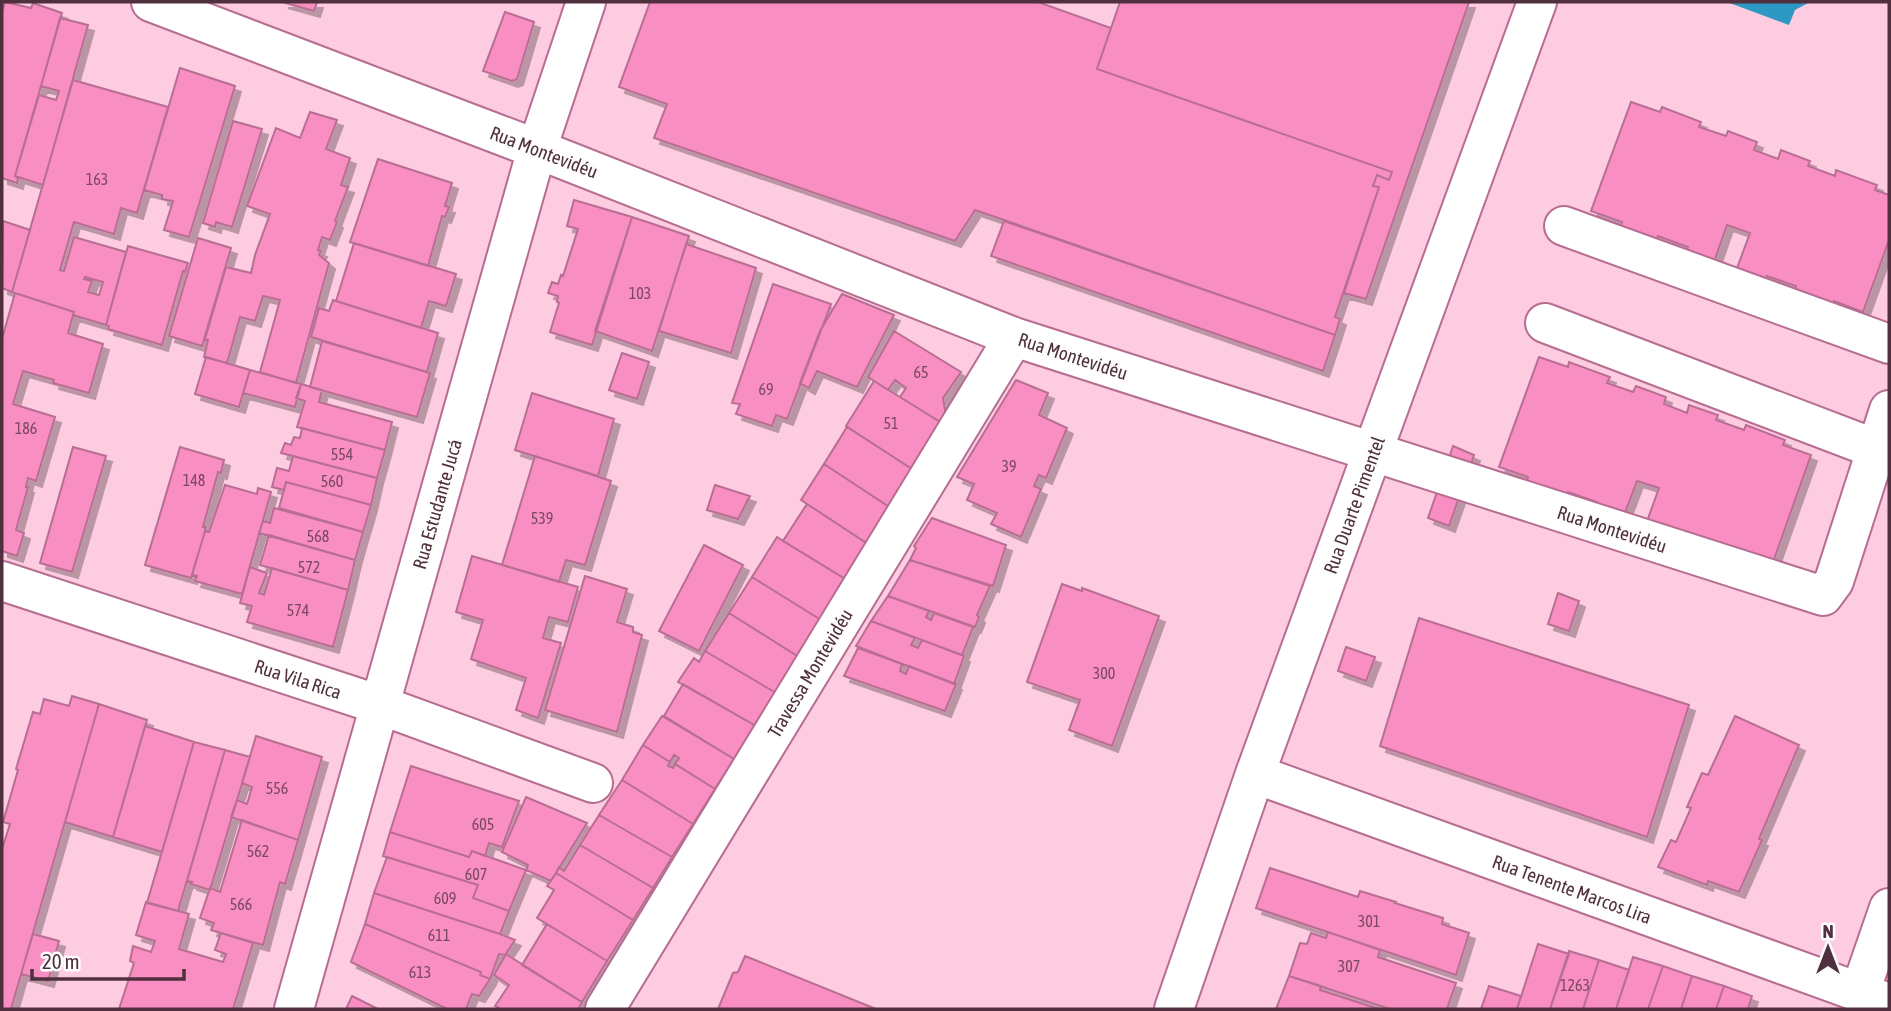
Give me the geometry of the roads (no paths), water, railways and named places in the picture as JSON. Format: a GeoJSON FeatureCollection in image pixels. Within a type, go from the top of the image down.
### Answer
{"type":"FeatureCollection","features":[{"type":"Feature","properties":{"kind":"street","name":"Rua Montevidéu"},"geometry":{"type":"LineString","coordinates":[[151,2],[537,149],[1014,337],[1823,596],[1834,581],[1889,410]]}},
{"type":"Feature","properties":{"kind":"street","name":"Rua Estudante Jucá"},"geometry":{"type":"LineString","coordinates":[[295,1009],[537,149],[586,2]]}},
{"type":"Feature","properties":{"kind":"street","name":"Rua Duarte Pimentel"},"geometry":{"type":"LineString","coordinates":[[1174,1009],[1255,774],[1537,2]]}},
{"type":"Feature","properties":{"kind":"street"},"geometry":{"type":"LineString","coordinates":[[1563,226],[1889,344]]}},
{"type":"Feature","properties":{"kind":"street"},"geometry":{"type":"LineString","coordinates":[[1545,323],[1876,449]]}},
{"type":"Feature","properties":{"kind":"street","name":"Travessa Montevidéu"},"geometry":{"type":"LineString","coordinates":[[605,1009],[1014,337]]}},
{"type":"Feature","properties":{"kind":"street","name":"Rua Vila Rica"},"geometry":{"type":"LineString","coordinates":[[2,581],[380,705],[593,783]]}},
{"type":"Feature","properties":{"kind":"street","name":"Rua Tenente Marcos Lira"},"geometry":{"type":"LineString","coordinates":[[1255,774],[1875,998]]}},
{"type":"Feature","properties":{"kind":"street"},"geometry":{"type":"LineString","coordinates":[[1875,998],[1889,908]]}},
{"type":"Feature","properties":{"kind":"water"},"geometry":{"type":"Polygon","coordinates":[[[1727,2],[1810,2],[1795,10],[1789,25],[1727,2]]]}}]}
